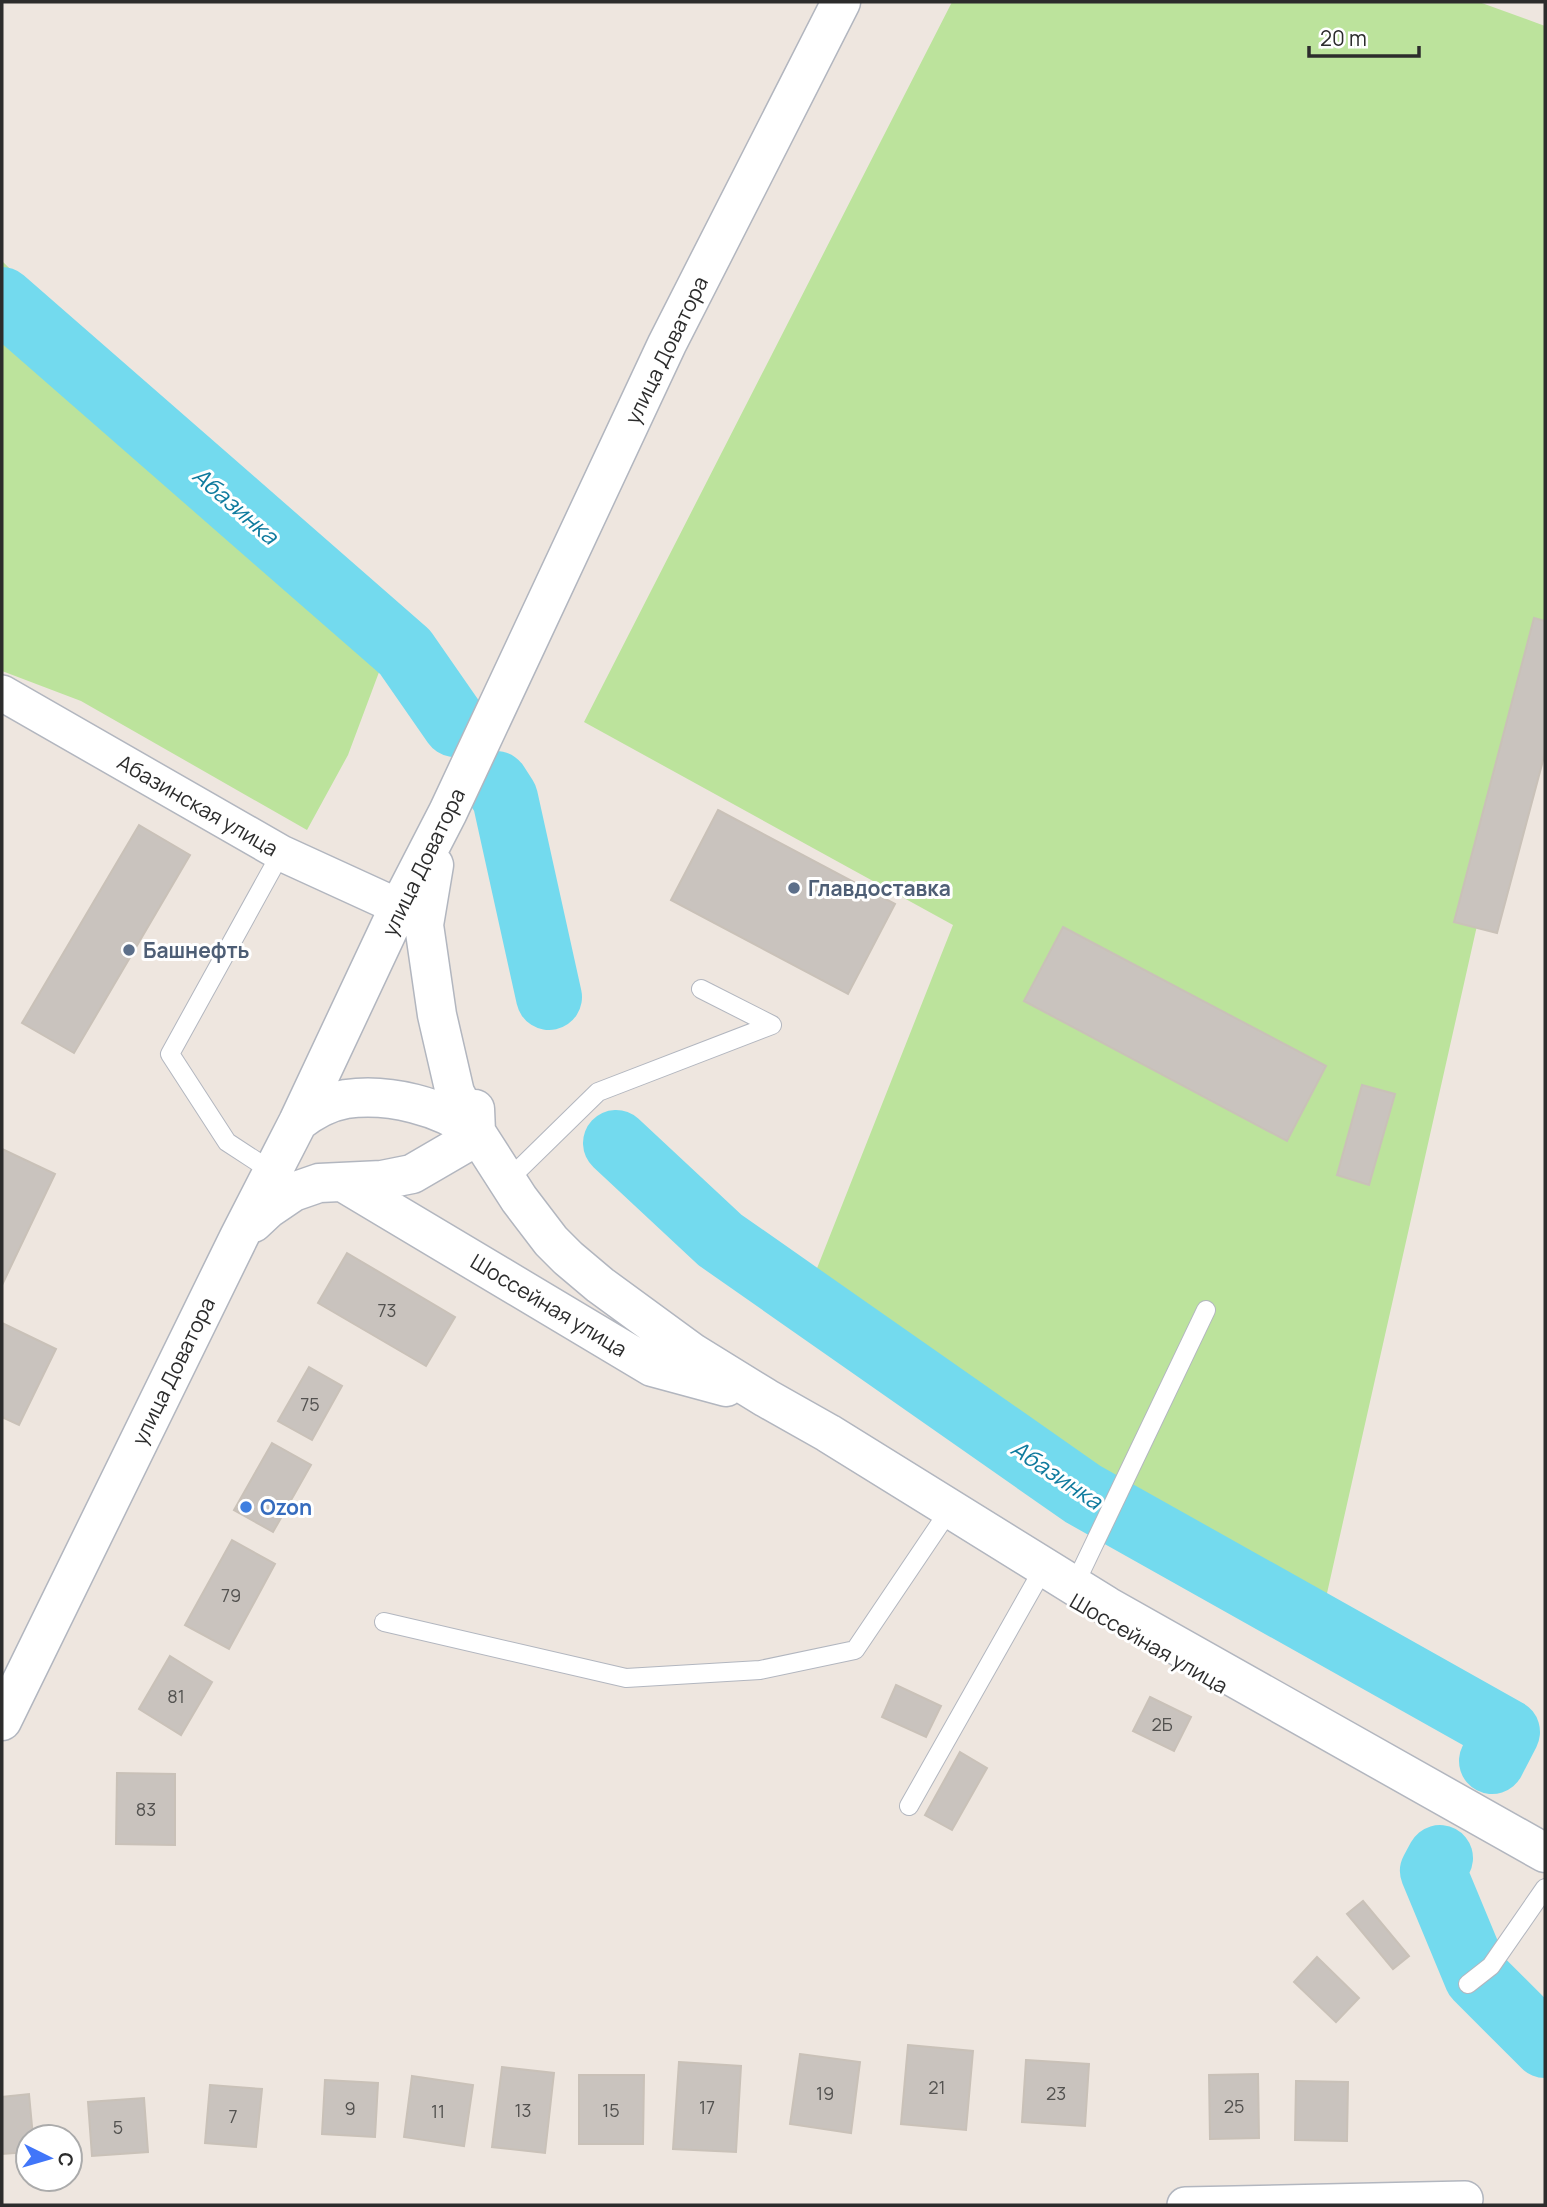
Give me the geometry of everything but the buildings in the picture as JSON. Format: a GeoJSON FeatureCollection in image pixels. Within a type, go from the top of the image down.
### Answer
{"type":"FeatureCollection","features":[{"type":"Feature","properties":{"kind":"main road","name":"улица Доватора"},"geometry":{"type":"LineString","coordinates":[[2,1721],[448,812],[667,344],[841,2]]}},
{"type":"Feature","properties":{"kind":"main road"},"geometry":{"type":"LineString","coordinates":[[239,1237],[268,1209],[293,1192],[319,1183],[382,1180],[412,1174],[467,1142],[475,1132],[477,1120],[471,1075],[449,959],[448,812]]}},
{"type":"Feature","properties":{"kind":"main road"},"geometry":{"type":"LineString","coordinates":[[298,1122],[313,1110],[346,1099],[381,1098],[442,1111],[475,1132]]}},
{"type":"Feature","properties":{"kind":"main road","name":"Шоссейная улица"},"geometry":{"type":"LineString","coordinates":[[475,1132],[551,1241],[584,1272],[693,1353],[828,1433],[1056,1582],[1086,1608],[1380,1777],[1545,1868]]}},
{"type":"Feature","properties":{"kind":"main road","name":"Шоссейная улица"},"geometry":{"type":"LineString","coordinates":[[344,1183],[652,1367],[766,1398],[792,1423],[944,1518],[1545,1853]]}},
{"type":"Feature","properties":{"kind":"street","name":"Абазинская улица"},"geometry":{"type":"LineString","coordinates":[[2,693],[281,853],[399,908]]}},
{"type":"Feature","properties":{"kind":"street"},"geometry":{"type":"LineString","coordinates":[[1185,2205],[1465,2199]]}},
{"type":"Feature","properties":{"kind":"lane"},"geometry":{"type":"LineString","coordinates":[[273,1172],[227,1142],[170,1054],[281,853]]}},
{"type":"Feature","properties":{"kind":"lane"},"geometry":{"type":"LineString","coordinates":[[508,1181],[598,1092],[772,1025],[701,989]]}},
{"type":"Feature","properties":{"kind":"lane"},"geometry":{"type":"LineString","coordinates":[[909,1806],[1056,1582],[1206,1310]]}},
{"type":"Feature","properties":{"kind":"lane"},"geometry":{"type":"LineString","coordinates":[[384,1622],[626,1678],[760,1670],[855,1650],[944,1518]]}},
{"type":"Feature","properties":{"kind":"lane"},"geometry":{"type":"LineString","coordinates":[[1468,1984],[1491,1966],[1545,1888]]}},
{"type":"Feature","properties":{"kind":"green space"},"geometry":{"type":"Polygon","coordinates":[[[952,2],[1479,2],[1545,26],[1545,623],[1323,1611],[808,1291],[953,925],[584,722],[952,2]]]}},
{"type":"Feature","properties":{"kind":"green space"},"geometry":{"type":"Polygon","coordinates":[[[2,261],[223,478],[403,608],[348,755],[307,830],[81,701],[2,671],[2,261]]]}},
{"type":"Feature","properties":{"kind":"waterway","name":"Абазинка"},"geometry":{"type":"LineString","coordinates":[[2,300],[405,652],[455,724]]}},
{"type":"Feature","properties":{"kind":"waterway","name":"Абазинка"},"geometry":{"type":"LineString","coordinates":[[496,784],[505,798],[549,997]]}},
{"type":"Feature","properties":{"kind":"waterway","name":"Абазинка"},"geometry":{"type":"LineString","coordinates":[[616,1143],[720,1240],[1083,1494],[1507,1732],[1492,1761]]}},
{"type":"Feature","properties":{"kind":"waterway","name":"Абазинка"},"geometry":{"type":"LineString","coordinates":[[1440,1858],[1433,1871],[1477,1977],[1545,2045]]}},
{"type":"Feature","properties":{"kind":"place","name":"Главдоставка"},"geometry":{"type":"Point","coordinates":[794,888]}},
{"type":"Feature","properties":{"kind":"place","name":"Башнефть"},"geometry":{"type":"Point","coordinates":[129,950]}},
{"type":"Feature","properties":{"kind":"place","name":"Ozon"},"geometry":{"type":"Point","coordinates":[246,1507]}}]}
